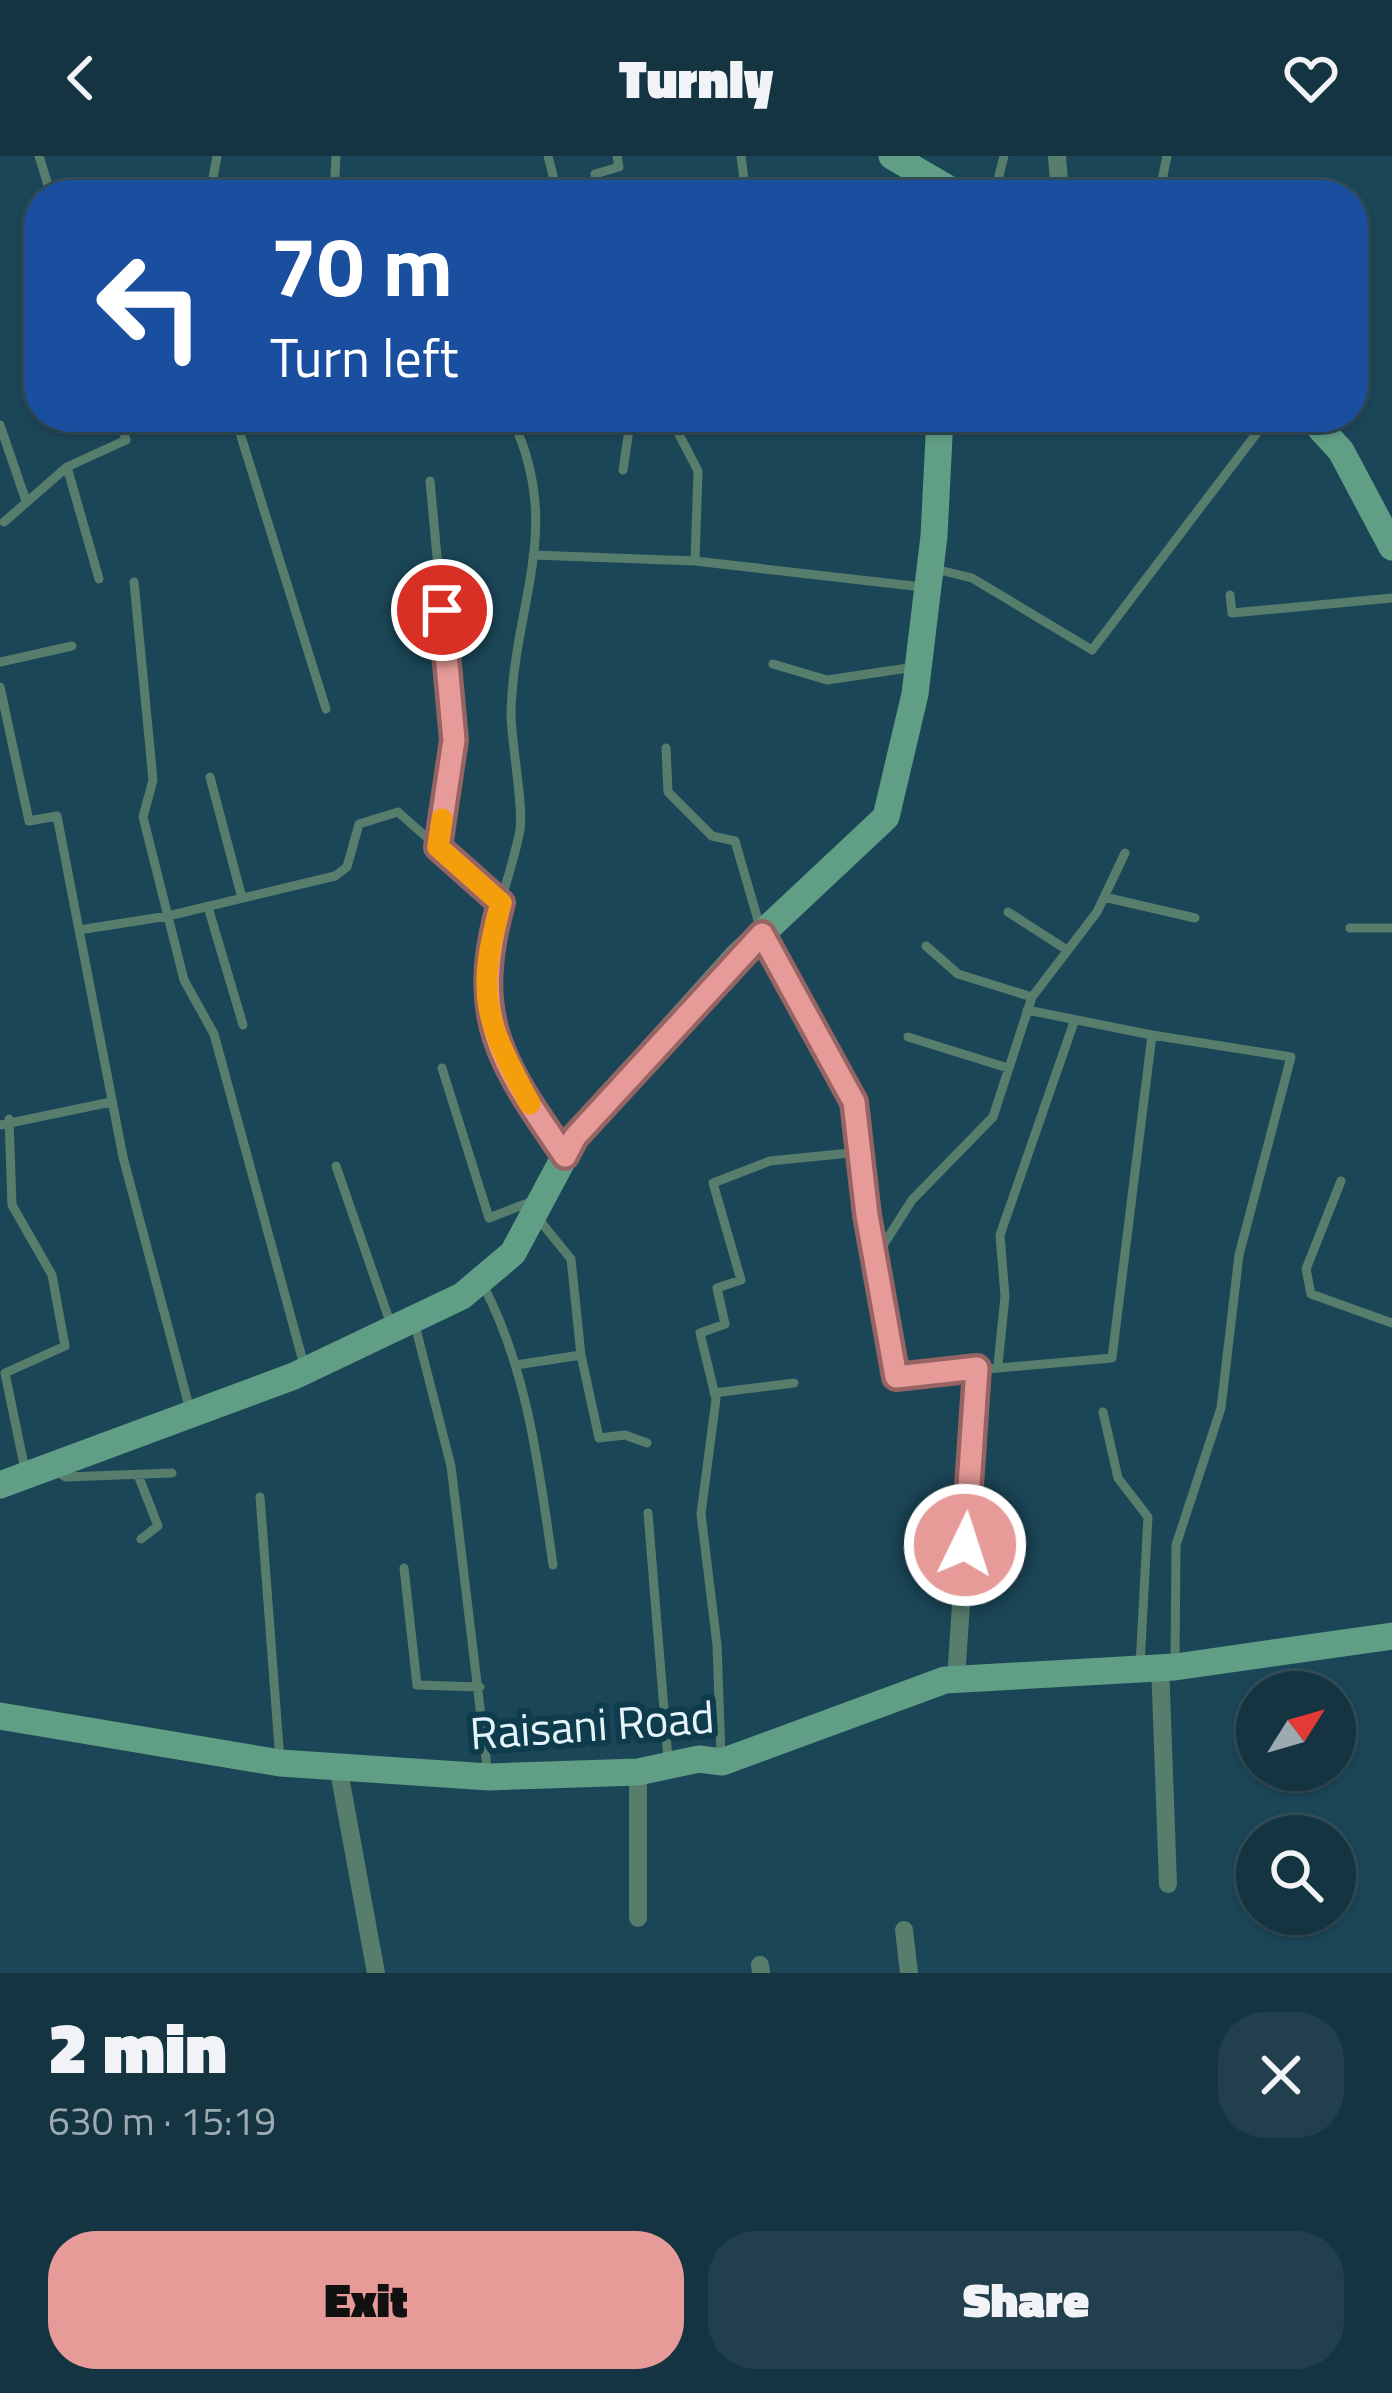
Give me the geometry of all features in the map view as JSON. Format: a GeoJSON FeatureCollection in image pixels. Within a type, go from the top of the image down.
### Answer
{"type":"FeatureCollection","features":[{"type":"Feature","properties":{"kind":"main road"},"geometry":{"type":"LineString","coordinates":[[892,156],[931,180]]}},
{"type":"Feature","properties":{"kind":"main road"},"geometry":{"type":"LineString","coordinates":[[23,1475],[306,1371],[462,1296],[514,1252],[575,1137],[762,934],[886,817],[918,667],[939,432]]}},
{"type":"Feature","properties":{"kind":"main road"},"geometry":{"type":"LineString","coordinates":[[1324,432],[1341,451],[1392,547]]}},
{"type":"Feature","properties":{"kind":"main road","name":"Raisani Road"},"geometry":{"type":"LineString","coordinates":[[0,1716],[280,1763],[489,1777],[638,1772],[699,1759],[722,1762],[956,1678],[1159,1665],[1392,1636]]}},
{"type":"Feature","properties":{"kind":"street"},"geometry":{"type":"LineString","coordinates":[[956,1678],[977,1368]]}},
{"type":"Feature","properties":{"kind":"street"},"geometry":{"type":"LineString","coordinates":[[1159,1665],[1168,1884]]}},
{"type":"Feature","properties":{"kind":"street"},"geometry":{"type":"LineString","coordinates":[[338,1766],[376,1973]]}},
{"type":"Feature","properties":{"kind":"street"},"geometry":{"type":"LineString","coordinates":[[638,1772],[638,1918]]}},
{"type":"Feature","properties":{"kind":"street"},"geometry":{"type":"LineString","coordinates":[[904,1930],[909,1973]]}},
{"type":"Feature","properties":{"kind":"lane"},"geometry":{"type":"LineString","coordinates":[[597,180],[595,174],[620,167],[617,156]]}},
{"type":"Feature","properties":{"kind":"lane"},"geometry":{"type":"LineString","coordinates":[[0,425],[26,501]]}},
{"type":"Feature","properties":{"kind":"lane"},"geometry":{"type":"LineString","coordinates":[[4,522],[67,467],[126,440],[123,432]]}},
{"type":"Feature","properties":{"kind":"lane"},"geometry":{"type":"LineString","coordinates":[[240,432],[326,709]]}},
{"type":"Feature","properties":{"kind":"lane"},"geometry":{"type":"LineString","coordinates":[[518,432],[539,505],[511,707],[512,772],[521,824],[486,956],[485,1012],[536,1114],[565,1156]]}},
{"type":"Feature","properties":{"kind":"lane"},"geometry":{"type":"LineString","coordinates":[[623,470],[629,432]]}},
{"type":"Feature","properties":{"kind":"lane"},"geometry":{"type":"LineString","coordinates":[[678,432],[698,471],[695,561]]}},
{"type":"Feature","properties":{"kind":"lane"},"geometry":{"type":"LineString","coordinates":[[533,555],[972,578],[1091,650],[1258,432]]}},
{"type":"Feature","properties":{"kind":"lane"},"geometry":{"type":"LineString","coordinates":[[67,467],[99,578]]}},
{"type":"Feature","properties":{"kind":"lane"},"geometry":{"type":"LineString","coordinates":[[430,482],[454,740],[438,847]]}},
{"type":"Feature","properties":{"kind":"lane"},"geometry":{"type":"LineString","coordinates":[[134,582],[153,780],[143,817],[184,980],[214,1034],[306,1371]]}},
{"type":"Feature","properties":{"kind":"lane"},"geometry":{"type":"LineString","coordinates":[[1229,595],[1232,613],[1392,598]]}},
{"type":"Feature","properties":{"kind":"lane"},"geometry":{"type":"LineString","coordinates":[[0,662],[72,646]]}},
{"type":"Feature","properties":{"kind":"lane"},"geometry":{"type":"LineString","coordinates":[[773,664],[827,680],[918,667]]}},
{"type":"Feature","properties":{"kind":"lane"},"geometry":{"type":"LineString","coordinates":[[0,687],[29,821],[57,816],[111,1102],[190,1412]]}},
{"type":"Feature","properties":{"kind":"lane"},"geometry":{"type":"LineString","coordinates":[[666,748],[668,792],[712,836],[735,841],[762,934],[854,1102],[896,1377],[1112,1358],[1152,1035]]}},
{"type":"Feature","properties":{"kind":"lane"},"geometry":{"type":"LineString","coordinates":[[0,770],[17,766]]}},
{"type":"Feature","properties":{"kind":"lane"},"geometry":{"type":"LineString","coordinates":[[211,777],[242,898]]}},
{"type":"Feature","properties":{"kind":"lane"},"geometry":{"type":"LineString","coordinates":[[79,930],[168,916],[335,876],[347,867],[359,824],[398,812],[501,903]]}},
{"type":"Feature","properties":{"kind":"lane"},"geometry":{"type":"LineString","coordinates":[[875,1258],[913,1200],[992,1118],[1032,997],[1104,897],[1126,854]]}},
{"type":"Feature","properties":{"kind":"lane"},"geometry":{"type":"LineString","coordinates":[[1104,897],[1195,918]]}},
{"type":"Feature","properties":{"kind":"lane"},"geometry":{"type":"LineString","coordinates":[[208,907],[243,1024]]}},
{"type":"Feature","properties":{"kind":"lane"},"geometry":{"type":"LineString","coordinates":[[1009,912],[1067,950]]}},
{"type":"Feature","properties":{"kind":"lane"},"geometry":{"type":"LineString","coordinates":[[1350,928],[1392,928]]}},
{"type":"Feature","properties":{"kind":"lane"},"geometry":{"type":"LineString","coordinates":[[926,946],[958,974],[1032,997]]}},
{"type":"Feature","properties":{"kind":"lane"},"geometry":{"type":"LineString","coordinates":[[1027,1010],[1291,1057],[1239,1255],[1221,1408],[1176,1545],[1159,1665]]}},
{"type":"Feature","properties":{"kind":"lane"},"geometry":{"type":"LineString","coordinates":[[998,1365],[1005,1296],[1000,1234],[1075,1022]]}},
{"type":"Feature","properties":{"kind":"lane"},"geometry":{"type":"LineString","coordinates":[[908,1037],[1008,1068]]}},
{"type":"Feature","properties":{"kind":"lane"},"geometry":{"type":"LineString","coordinates":[[442,1068],[489,1218],[537,1205],[571,1259],[581,1355],[599,1438],[625,1435],[647,1444]]}},
{"type":"Feature","properties":{"kind":"lane"},"geometry":{"type":"LineString","coordinates":[[111,1102],[4,1122],[12,1205],[52,1275],[65,1346],[5,1373],[23,1475],[172,1473]]}},
{"type":"Feature","properties":{"kind":"lane"},"geometry":{"type":"LineString","coordinates":[[722,1762],[717,1646],[701,1514],[714,1393],[700,1333],[725,1324],[717,1288],[741,1280],[712,1183],[770,1162],[860,1152]]}},
{"type":"Feature","properties":{"kind":"lane"},"geometry":{"type":"LineString","coordinates":[[336,1166],[403,1324],[452,1466],[489,1777]]}},
{"type":"Feature","properties":{"kind":"lane"},"geometry":{"type":"LineString","coordinates":[[1341,1181],[1306,1269],[1311,1294],[1392,1323]]}},
{"type":"Feature","properties":{"kind":"lane"},"geometry":{"type":"LineString","coordinates":[[481,1280],[509,1335],[553,1565]]}},
{"type":"Feature","properties":{"kind":"lane"},"geometry":{"type":"LineString","coordinates":[[516,1365],[581,1355]]}},
{"type":"Feature","properties":{"kind":"lane"},"geometry":{"type":"LineString","coordinates":[[714,1393],[794,1383]]}},
{"type":"Feature","properties":{"kind":"lane"},"geometry":{"type":"LineString","coordinates":[[1103,1412],[1118,1478],[1148,1517],[1159,1665]]}},
{"type":"Feature","properties":{"kind":"lane"},"geometry":{"type":"LineString","coordinates":[[138,1474],[158,1526],[141,1539]]}},
{"type":"Feature","properties":{"kind":"lane"},"geometry":{"type":"LineString","coordinates":[[260,1497],[280,1763]]}},
{"type":"Feature","properties":{"kind":"lane"},"geometry":{"type":"LineString","coordinates":[[648,1513],[669,1767]]}},
{"type":"Feature","properties":{"kind":"lane"},"geometry":{"type":"LineString","coordinates":[[404,1568],[417,1685],[480,1687]]}},
{"type":"Feature","properties":{"kind":"slow traffic"},"geometry":{"type":"LineString","coordinates":[[442,819],[438,847],[501,903],[486,956],[485,1012],[530,1104]]}},
{"type":"Feature","properties":{"kind":"route"},"geometry":{"type":"LineString","coordinates":[[442,610],[454,740],[438,847],[501,903],[486,956],[485,1012],[502,1054],[565,1156],[575,1137],[762,934],[854,1102],[867,1215],[896,1377],[977,1368],[965,1545]]}}]}
